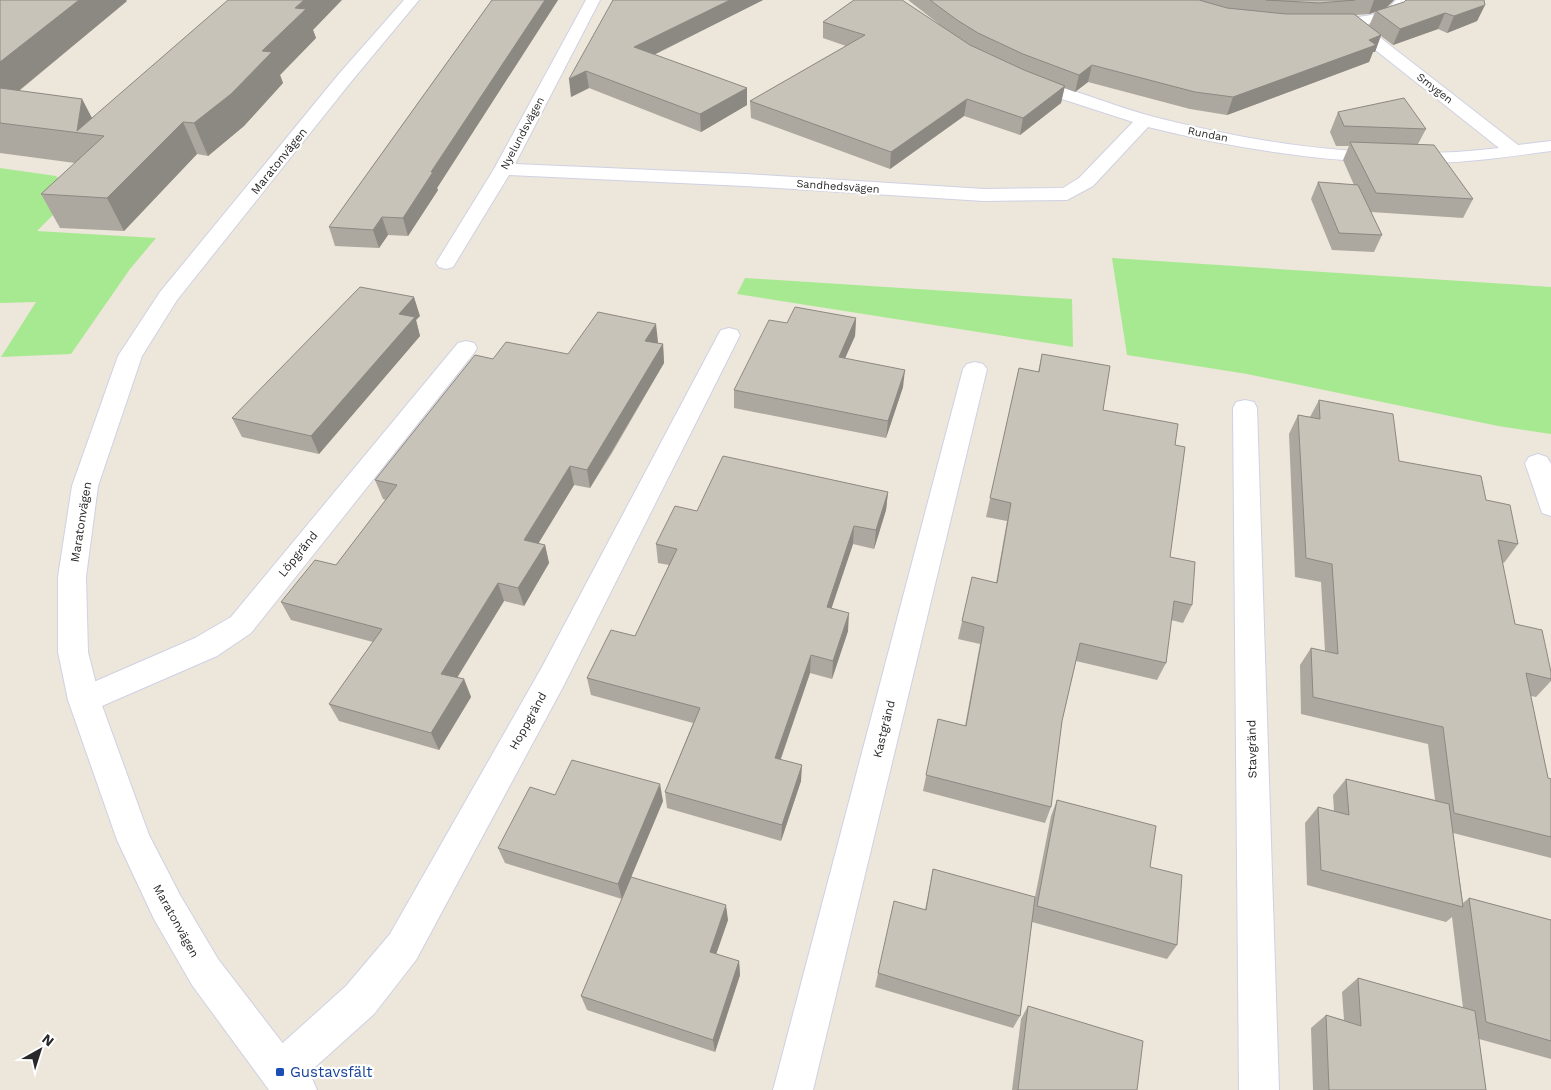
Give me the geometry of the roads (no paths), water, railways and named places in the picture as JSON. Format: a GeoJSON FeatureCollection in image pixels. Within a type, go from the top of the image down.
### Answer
{"type":"FeatureCollection","features":[{"type":"Feature","properties":{"kind":"street","name":"Maratonvägen"},"geometry":{"type":"LineString","coordinates":[[288,1081],[205,972],[167,907],[134,840],[84,700],[73,652],[72,577],[85,486],[130,356],[168,297],[344,79],[412,0]]}},
{"type":"Feature","properties":{"kind":"street","name":"Nyelundsvägen"},"geometry":{"type":"LineString","coordinates":[[446,263],[503,169],[593,0]]}},
{"type":"Feature","properties":{"kind":"street"},"geometry":{"type":"LineString","coordinates":[[1316,26],[1353,24],[1392,13],[1404,0]]}},
{"type":"Feature","properties":{"kind":"street","name":"Smygen"},"geometry":{"type":"LineString","coordinates":[[1353,24],[1516,152]]}},
{"type":"Feature","properties":{"kind":"street","name":"Rundan"},"geometry":{"type":"LineString","coordinates":[[1016,77],[1074,100],[1144,121],[1211,136],[1310,151],[1428,158],[1516,152],[1551,146]]}},
{"type":"Feature","properties":{"kind":"street","name":"Sandhedsvägen"},"geometry":{"type":"LineString","coordinates":[[503,169],[745,180],[984,195],[1068,194],[1086,182],[1144,121]]}},
{"type":"Feature","properties":{"kind":"street","name":"Hoppgränd"},"geometry":{"type":"LineString","coordinates":[[288,1081],[360,1000],[403,947],[553,676],[729,335]]}},
{"type":"Feature","properties":{"kind":"street","name":"Löpgränd"},"geometry":{"type":"LineString","coordinates":[[84,700],[206,647],[241,625],[466,348]]}},
{"type":"Feature","properties":{"kind":"street","name":"Kastgränd"},"geometry":{"type":"LineString","coordinates":[[792,1090],[975,369]]}},
{"type":"Feature","properties":{"kind":"street","name":"Stavgränd"},"geometry":{"type":"LineString","coordinates":[[1245,408],[1259,1090]]}},
{"type":"Feature","properties":{"kind":"street"},"geometry":{"type":"LineString","coordinates":[[1538,463],[1551,506]]}},
{"type":"Feature","properties":{"kind":"place","name":"Gustavsfält"},"geometry":{"type":"Point","coordinates":[280,1072]}}]}
